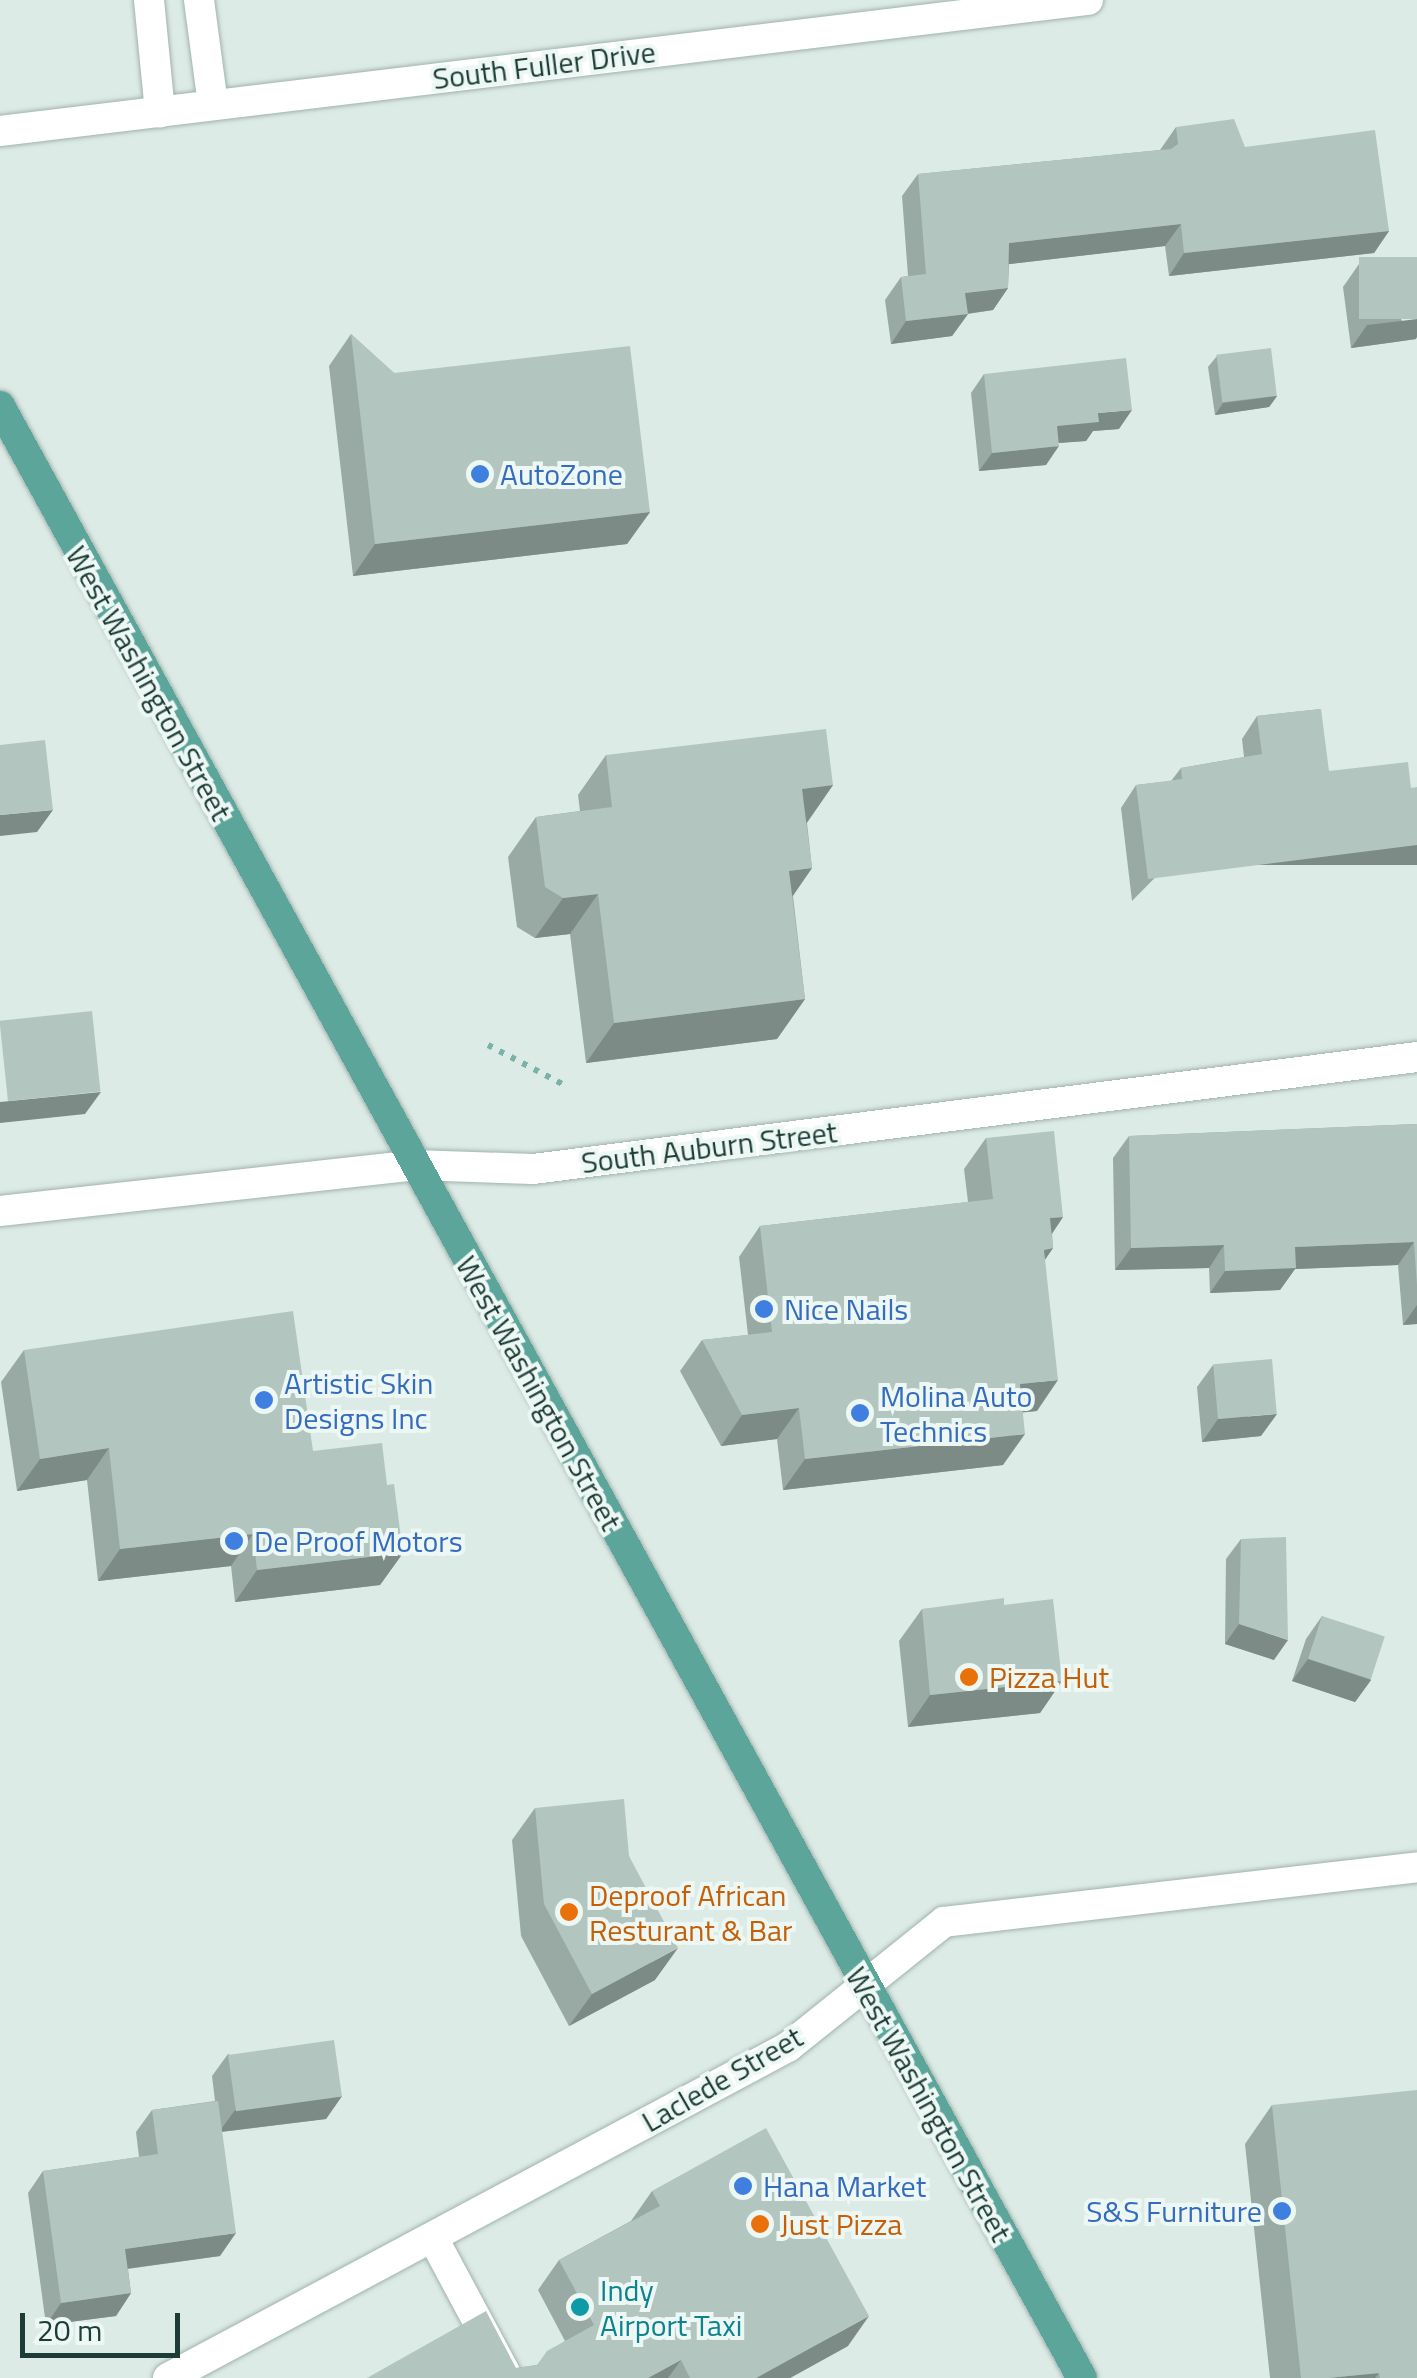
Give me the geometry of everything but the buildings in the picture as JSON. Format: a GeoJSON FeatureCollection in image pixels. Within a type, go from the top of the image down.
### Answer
{"type":"FeatureCollection","features":[{"type":"Feature","properties":{"kind":"main road","name":"West Washington Street"},"geometry":{"type":"LineString","coordinates":[[0,406],[863,1987],[1082,2378]]}},
{"type":"Feature","properties":{"kind":"street"},"geometry":{"type":"LineString","coordinates":[[148,0],[160,112]]}},
{"type":"Feature","properties":{"kind":"street"},"geometry":{"type":"LineString","coordinates":[[199,0],[213,105]]}},
{"type":"Feature","properties":{"kind":"street","name":"South Fuller Drive"},"geometry":{"type":"LineString","coordinates":[[0,131],[1088,0]]}},
{"type":"Feature","properties":{"kind":"street","name":"South Auburn Street"},"geometry":{"type":"LineString","coordinates":[[0,1211],[414,1165],[532,1169],[1417,1057]]}},
{"type":"Feature","properties":{"kind":"street","name":"Laclede Street"},"geometry":{"type":"LineString","coordinates":[[168,2378],[788,2047],[954,1918],[1417,1867]]}},
{"type":"Feature","properties":{"kind":"street"},"geometry":{"type":"LineString","coordinates":[[433,2238],[508,2378]]}},
{"type":"Feature","properties":{"kind":"path"},"geometry":{"type":"LineString","coordinates":[[488,1045],[566,1086]]}},
{"type":"Feature","properties":{"kind":"place","name":"AutoZone"},"geometry":{"type":"Point","coordinates":[480,474]}},
{"type":"Feature","properties":{"kind":"place","name":"Nice Nails"},"geometry":{"type":"Point","coordinates":[764,1309]}},
{"type":"Feature","properties":{"kind":"place","name":"Artistic Skin Designs Inc"},"geometry":{"type":"Point","coordinates":[264,1400]}},
{"type":"Feature","properties":{"kind":"place","name":"Molina Auto Technics"},"geometry":{"type":"Point","coordinates":[860,1413]}},
{"type":"Feature","properties":{"kind":"place","name":"De Proof Motors"},"geometry":{"type":"Point","coordinates":[234,1541]}},
{"type":"Feature","properties":{"kind":"place","name":"Pizza Hut"},"geometry":{"type":"Point","coordinates":[969,1677]}},
{"type":"Feature","properties":{"kind":"place","name":"Deproof African Resturant & Bar"},"geometry":{"type":"Point","coordinates":[569,1912]}},
{"type":"Feature","properties":{"kind":"place","name":"Hana Market"},"geometry":{"type":"Point","coordinates":[743,2186]}},
{"type":"Feature","properties":{"kind":"place","name":"S&S Furniture"},"geometry":{"type":"Point","coordinates":[1282,2211]}},
{"type":"Feature","properties":{"kind":"place","name":"Just Pizza"},"geometry":{"type":"Point","coordinates":[760,2224]}},
{"type":"Feature","properties":{"kind":"place","name":"Indy Airport Taxi"},"geometry":{"type":"Point","coordinates":[580,2307]}}]}
